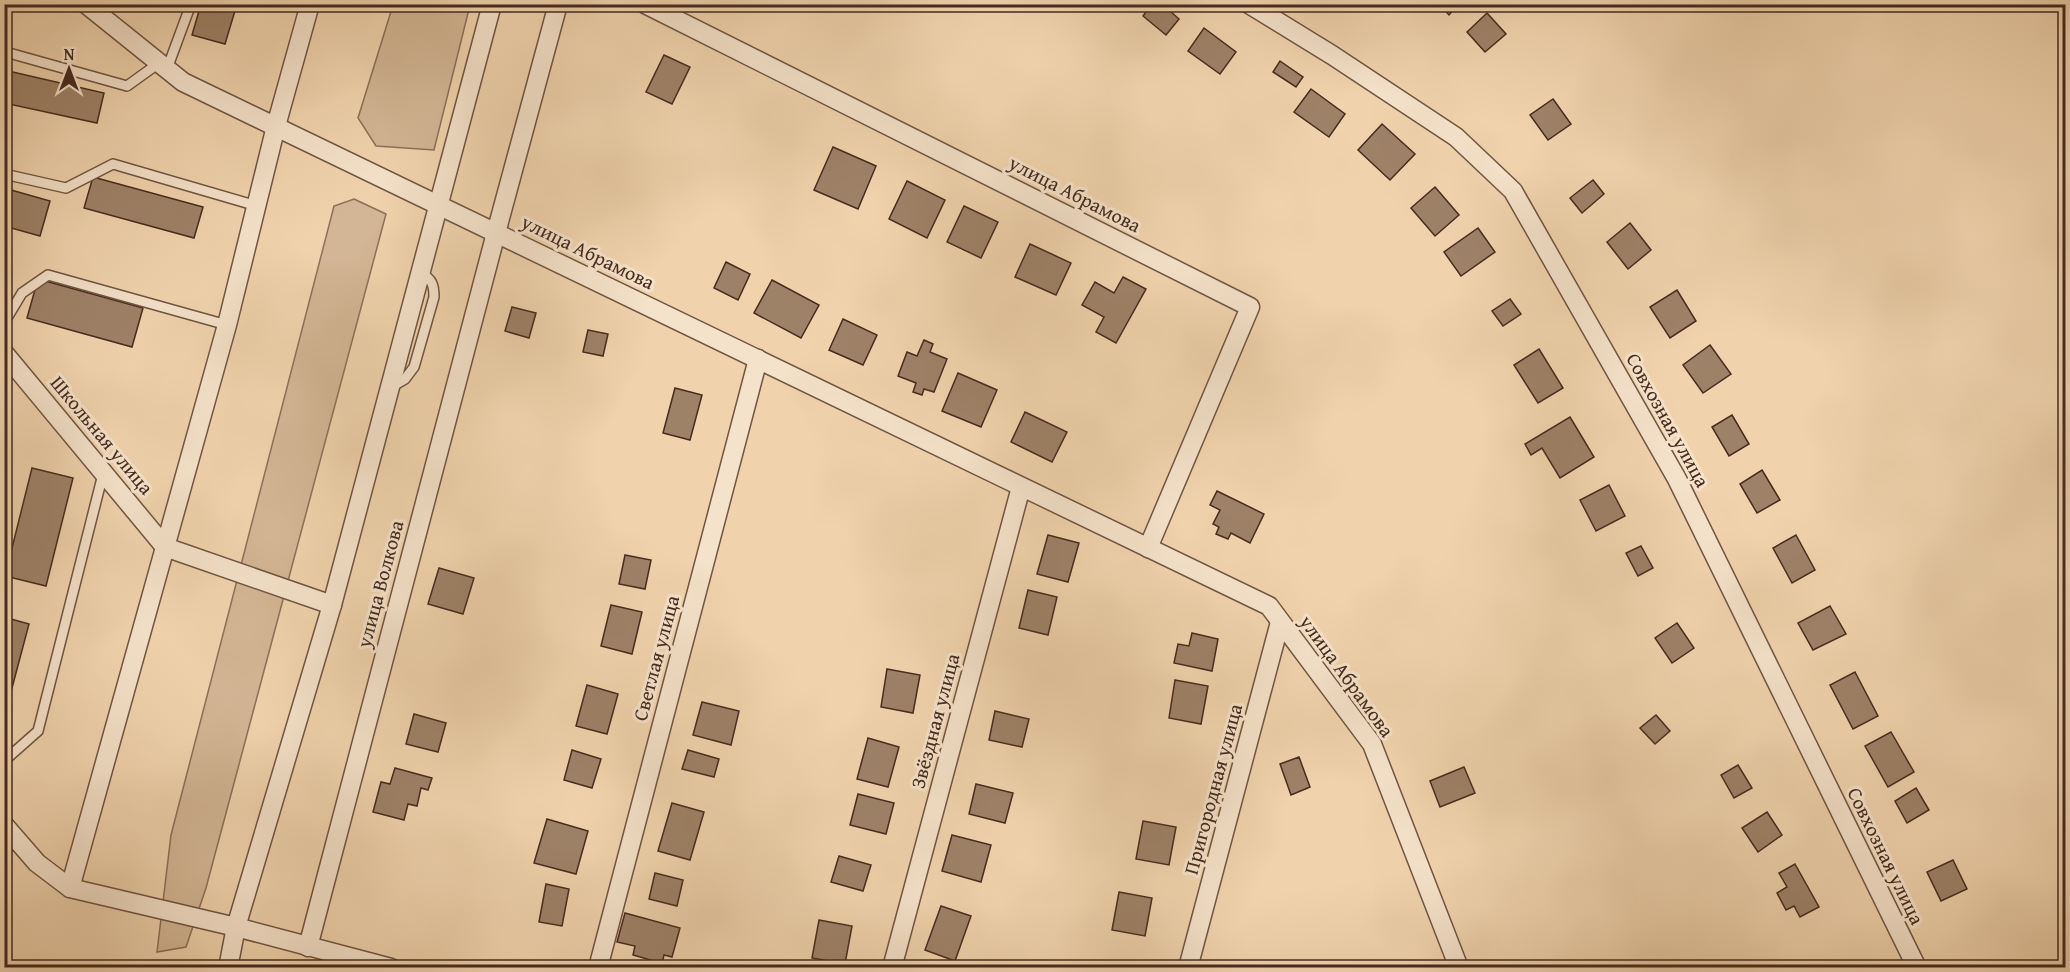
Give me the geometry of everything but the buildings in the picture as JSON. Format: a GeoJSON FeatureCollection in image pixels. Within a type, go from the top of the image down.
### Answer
{"type":"FeatureCollection","features":[{"type":"Feature","properties":{"kind":"street","name":"улица Абрамова"},"geometry":{"type":"LineString","coordinates":[[86,4],[183,82],[1269,606],[1372,744],[1459,968]]}},
{"type":"Feature","properties":{"kind":"street"},"geometry":{"type":"LineString","coordinates":[[70,888],[227,325],[276,126],[310,4]]}},
{"type":"Feature","properties":{"kind":"street"},"geometry":{"type":"LineString","coordinates":[[228,968],[236,927],[332,605],[492,4]]}},
{"type":"Feature","properties":{"kind":"street","name":"улица Абрамова"},"geometry":{"type":"LineString","coordinates":[[496,232],[558,4]]}},
{"type":"Feature","properties":{"kind":"street","name":"улица Абрамова"},"geometry":{"type":"LineString","coordinates":[[645,4],[1250,307],[1148,548]]}},
{"type":"Feature","properties":{"kind":"street","name":"Совхозная улица"},"geometry":{"type":"LineString","coordinates":[[1249,4],[1332,55],[1456,137],[1513,191],[1677,479],[1917,968]]}},
{"type":"Feature","properties":{"kind":"street","name":"улица Волкова"},"geometry":{"type":"LineString","coordinates":[[308,947],[496,232]]}},
{"type":"Feature","properties":{"kind":"street","name":"Школьная улица"},"geometry":{"type":"LineString","coordinates":[[4,353],[165,547]]}},
{"type":"Feature","properties":{"kind":"street","name":"Светлая улица"},"geometry":{"type":"LineString","coordinates":[[598,968],[758,359]]}},
{"type":"Feature","properties":{"kind":"street","name":"Звёздная улица"},"geometry":{"type":"LineString","coordinates":[[892,968],[1021,487]]}},
{"type":"Feature","properties":{"kind":"street"},"geometry":{"type":"LineString","coordinates":[[165,547],[332,605]]}},
{"type":"Feature","properties":{"kind":"street","name":"Пригородная улица"},"geometry":{"type":"LineString","coordinates":[[1188,968],[1280,622]]}},
{"type":"Feature","properties":{"kind":"street"},"geometry":{"type":"LineString","coordinates":[[4,825],[38,863],[70,888],[236,927],[391,968]]}},
{"type":"Feature","properties":{"kind":"lane"},"geometry":{"type":"LineString","coordinates":[[4,58],[9,53],[127,86],[163,66],[191,4]]}},
{"type":"Feature","properties":{"kind":"lane"},"geometry":{"type":"LineString","coordinates":[[4,174],[66,188],[113,164],[257,206]]}},
{"type":"Feature","properties":{"kind":"lane"},"geometry":{"type":"LineString","coordinates":[[4,323],[22,293],[48,275],[227,325]]}},
{"type":"Feature","properties":{"kind":"lane"},"geometry":{"type":"LineString","coordinates":[[4,761],[38,731],[104,472]]}},
{"type":"Feature","properties":{"kind":"shaded area"},"geometry":{"type":"Polygon","coordinates":[[[393,5],[470,5],[434,150],[376,146],[358,118],[393,5]]]}},
{"type":"Feature","properties":{"kind":"shaded area"},"geometry":{"type":"Polygon","coordinates":[[[354,199],[386,214],[206,888],[186,947],[157,952],[171,835],[334,206],[354,199]]]}}]}
